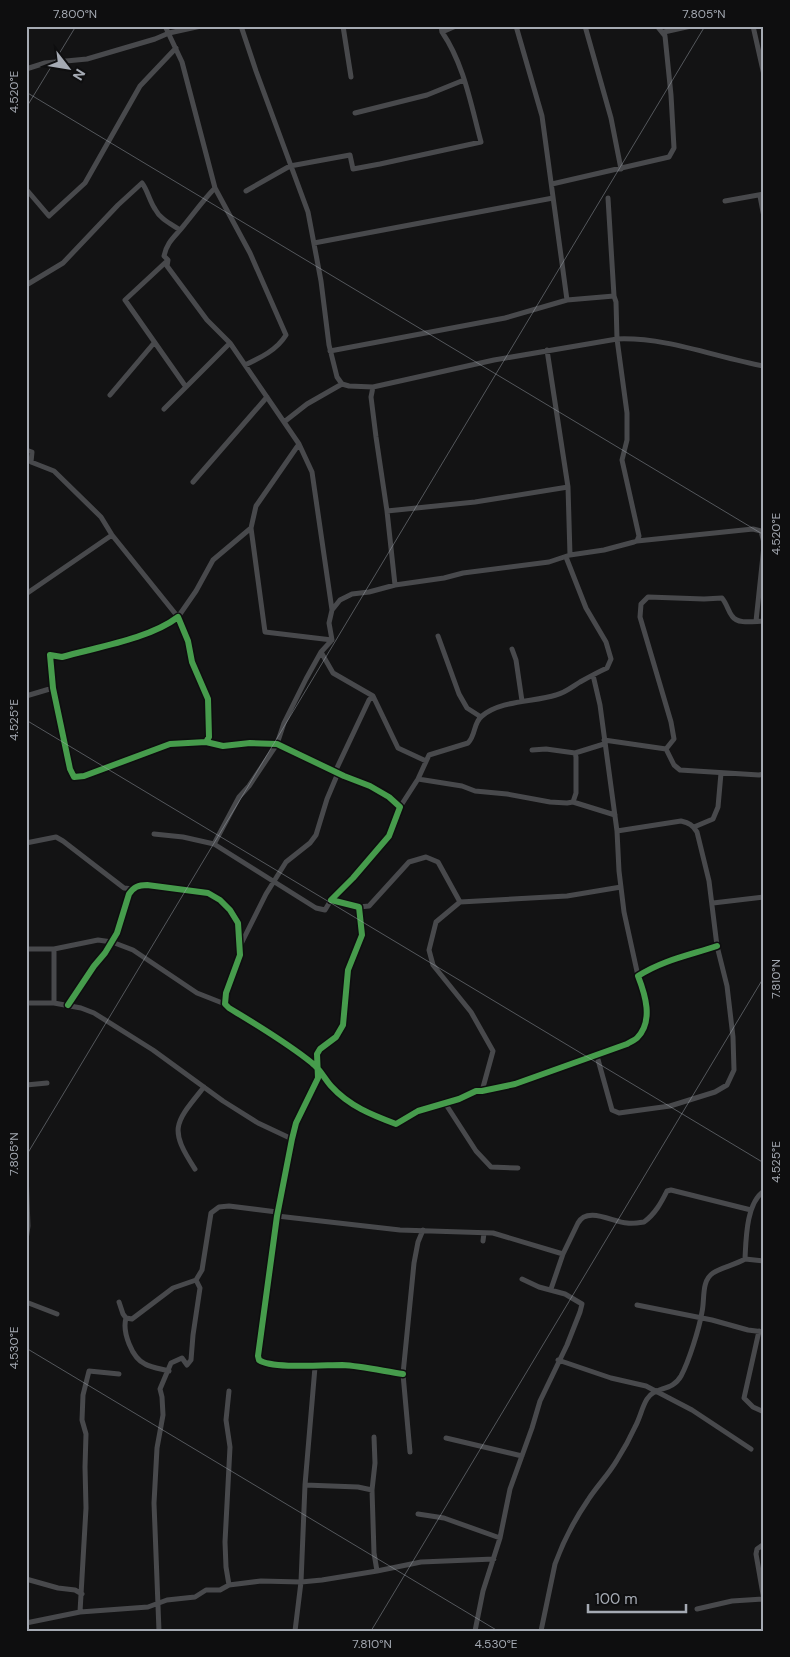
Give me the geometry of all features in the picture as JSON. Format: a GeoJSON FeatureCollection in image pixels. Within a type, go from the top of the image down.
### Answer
{"type":"FeatureCollection","features":[{"type":"Feature","properties":{"kind":"street"},"geometry":{"type":"LineString","coordinates":[[164,26],[182,62],[215,188],[250,253],[286,335],[277,346],[261,358],[245,365]]}},
{"type":"Feature","properties":{"kind":"street"},"geometry":{"type":"LineString","coordinates":[[26,68],[45,63],[87,59],[169,33],[201,26]]}},
{"type":"Feature","properties":{"kind":"street"},"geometry":{"type":"LineString","coordinates":[[241,26],[308,212],[321,281],[330,352],[337,377],[342,384],[374,387],[494,360],[617,339],[637,338],[764,366]]}},
{"type":"Feature","properties":{"kind":"street"},"geometry":{"type":"LineString","coordinates":[[343,26],[351,77]]}},
{"type":"Feature","properties":{"kind":"street"},"geometry":{"type":"LineString","coordinates":[[246,191],[290,166],[350,155],[353,169],[481,142],[464,80],[449,43],[441,29],[456,26]]}},
{"type":"Feature","properties":{"kind":"street"},"geometry":{"type":"LineString","coordinates":[[516,26],[542,116],[567,300]]}},
{"type":"Feature","properties":{"kind":"street"},"geometry":{"type":"LineString","coordinates":[[585,26],[611,118],[621,169]]}},
{"type":"Feature","properties":{"kind":"street"},"geometry":{"type":"LineString","coordinates":[[657,26],[665,36]]}},
{"type":"Feature","properties":{"kind":"street"},"geometry":{"type":"LineString","coordinates":[[552,184],[669,157],[674,148],[671,95],[664,32],[691,26]]}},
{"type":"Feature","properties":{"kind":"street"},"geometry":{"type":"LineString","coordinates":[[753,26],[764,75]]}},
{"type":"Feature","properties":{"kind":"street"},"geometry":{"type":"LineString","coordinates":[[26,189],[49,216],[85,183],[140,86],[176,48]]}},
{"type":"Feature","properties":{"kind":"street"},"geometry":{"type":"LineString","coordinates":[[355,113],[427,95],[464,80]]}},
{"type":"Feature","properties":{"kind":"street"},"geometry":{"type":"LineString","coordinates":[[28,284],[63,263],[118,205],[142,183],[147,189],[154,208],[160,216],[180,230]]}},
{"type":"Feature","properties":{"kind":"street"},"geometry":{"type":"LineString","coordinates":[[168,260],[164,256],[166,246],[215,188]]}},
{"type":"Feature","properties":{"kind":"street"},"geometry":{"type":"LineString","coordinates":[[725,201],[762,195],[764,216]]}},
{"type":"Feature","properties":{"kind":"street"},"geometry":{"type":"LineString","coordinates":[[314,243],[553,198]]}},
{"type":"Feature","properties":{"kind":"street"},"geometry":{"type":"LineString","coordinates":[[608,198],[617,339],[627,420],[627,440],[622,460],[640,536],[637,541]]}},
{"type":"Feature","properties":{"kind":"street"},"geometry":{"type":"LineString","coordinates":[[168,260],[124,300],[186,387]]}},
{"type":"Feature","properties":{"kind":"street"},"geometry":{"type":"LineString","coordinates":[[168,260],[167,266],[207,320],[230,343],[299,444],[312,472],[332,610],[329,623],[332,640]]}},
{"type":"Feature","properties":{"kind":"street"},"geometry":{"type":"LineString","coordinates":[[330,352],[505,318],[567,300],[614,296]]}},
{"type":"Feature","properties":{"kind":"street"},"geometry":{"type":"LineString","coordinates":[[110,395],[154,343]]}},
{"type":"Feature","properties":{"kind":"street"},"geometry":{"type":"LineString","coordinates":[[164,410],[230,343]]}},
{"type":"Feature","properties":{"kind":"street"},"geometry":{"type":"LineString","coordinates":[[154,834],[183,836],[214,844],[316,908],[325,910],[331,900],[353,878],[389,836],[400,808],[418,779],[427,757],[433,753],[468,743],[472,739],[477,721],[481,717],[522,701],[556,696],[608,668],[611,659],[606,642],[586,608],[568,556],[568,487],[548,350]]}},
{"type":"Feature","properties":{"kind":"street"},"geometry":{"type":"LineString","coordinates":[[284,422],[307,404],[342,384]]}},
{"type":"Feature","properties":{"kind":"street"},"geometry":{"type":"LineString","coordinates":[[374,387],[371,397],[395,585]]}},
{"type":"Feature","properties":{"kind":"street"},"geometry":{"type":"LineString","coordinates":[[193,482],[266,397]]}},
{"type":"Feature","properties":{"kind":"street"},"geometry":{"type":"LineString","coordinates":[[299,444],[256,506],[251,528],[265,632],[332,640]]}},
{"type":"Feature","properties":{"kind":"street"},"geometry":{"type":"LineString","coordinates":[[26,450],[32,452],[31,462],[54,471],[101,517],[112,535],[178,616],[188,642],[192,662],[208,698],[209,737],[206,742]]}},
{"type":"Feature","properties":{"kind":"street"},"geometry":{"type":"LineString","coordinates":[[387,511],[475,502],[568,487]]}},
{"type":"Feature","properties":{"kind":"street"},"geometry":{"type":"LineString","coordinates":[[251,528],[213,560],[196,591],[178,616],[170,623],[140,636],[62,657],[50,655],[53,688],[70,769],[74,777],[84,776],[170,744],[206,742],[223,746],[250,743],[277,744],[370,786],[389,797],[400,808]]}},
{"type":"Feature","properties":{"kind":"street"},"geometry":{"type":"LineString","coordinates":[[332,610],[340,600],[352,594],[369,592],[395,585],[444,578],[463,573],[549,562],[637,541],[753,529],[761,531],[764,545],[756,621]]}},
{"type":"Feature","properties":{"kind":"street"},"geometry":{"type":"LineString","coordinates":[[26,594],[112,535]]}},
{"type":"Feature","properties":{"kind":"street"},"geometry":{"type":"LineString","coordinates":[[666,749],[674,739],[671,722],[640,617],[641,604],[648,597],[704,600],[717,598],[724,600],[732,617],[740,622],[764,621]]}},
{"type":"Feature","properties":{"kind":"street"},"geometry":{"type":"LineString","coordinates":[[438,636],[459,694],[467,708],[481,717]]}},
{"type":"Feature","properties":{"kind":"street"},"geometry":{"type":"LineString","coordinates":[[214,844],[239,797],[249,786],[277,744],[284,723],[321,652],[332,640]]}},
{"type":"Feature","properties":{"kind":"street"},"geometry":{"type":"LineString","coordinates":[[512,648],[516,660],[522,701]]}},
{"type":"Feature","properties":{"kind":"street"},"geometry":{"type":"LineString","coordinates":[[321,652],[333,673],[373,696],[398,748],[426,761]]}},
{"type":"Feature","properties":{"kind":"street"},"geometry":{"type":"LineString","coordinates":[[359,907],[362,935],[348,970],[343,1025],[336,1037],[320,1049],[317,1054],[316,1063],[331,1086],[352,1105],[367,1113],[396,1124],[418,1111],[459,1099],[476,1091],[515,1084],[597,1056],[637,1038],[646,1018],[646,997],[638,976],[624,912],[615,815],[600,705],[593,675]]}},
{"type":"Feature","properties":{"kind":"street"},"geometry":{"type":"LineString","coordinates":[[26,696],[53,688]]}},
{"type":"Feature","properties":{"kind":"street"},"geometry":{"type":"LineString","coordinates":[[240,944],[286,862],[310,843],[316,835],[327,799],[338,773],[335,772],[369,700],[373,696]]}},
{"type":"Feature","properties":{"kind":"street"},"geometry":{"type":"LineString","coordinates":[[532,750],[546,749],[575,753],[604,742],[666,749]]}},
{"type":"Feature","properties":{"kind":"street"},"geometry":{"type":"LineString","coordinates":[[666,749],[674,765],[680,770],[759,776],[764,774]]}},
{"type":"Feature","properties":{"kind":"street"},"geometry":{"type":"LineString","coordinates":[[573,802],[576,793],[575,753]]}},
{"type":"Feature","properties":{"kind":"street"},"geometry":{"type":"LineString","coordinates":[[694,827],[713,819],[718,807],[721,773]]}},
{"type":"Feature","properties":{"kind":"street"},"geometry":{"type":"LineString","coordinates":[[418,779],[462,786],[475,791],[507,794],[550,802],[573,802],[615,815]]}},
{"type":"Feature","properties":{"kind":"street"},"geometry":{"type":"LineString","coordinates":[[597,1056],[612,1110],[615,1112],[670,1106],[715,1092],[727,1085],[734,1070],[733,1037],[727,986],[717,946],[713,903],[704,856],[694,827],[681,821],[617,831]]}},
{"type":"Feature","properties":{"kind":"street"},"geometry":{"type":"LineString","coordinates":[[26,842],[56,837],[124,888],[133,889]]}},
{"type":"Feature","properties":{"kind":"street"},"geometry":{"type":"LineString","coordinates":[[331,900],[359,907],[369,906],[409,862],[426,857],[438,862],[460,902]]}},
{"type":"Feature","properties":{"kind":"street"},"geometry":{"type":"LineString","coordinates":[[68,1005],[112,942],[117,933],[129,894],[139,885],[208,893],[220,900],[230,910],[238,923],[240,955],[226,993],[225,1004]]}},
{"type":"Feature","properties":{"kind":"street"},"geometry":{"type":"LineString","coordinates":[[482,1091],[493,1051],[471,1012],[433,964],[429,950],[436,922],[460,902],[567,896],[621,887]]}},
{"type":"Feature","properties":{"kind":"street"},"geometry":{"type":"LineString","coordinates":[[713,903],[764,897]]}},
{"type":"Feature","properties":{"kind":"street"},"geometry":{"type":"LineString","coordinates":[[26,949],[54,949],[98,940],[112,942],[133,950],[197,993],[225,1004],[228,1008],[261,1028],[318,1068]]}},
{"type":"Feature","properties":{"kind":"street"},"geometry":{"type":"LineString","coordinates":[[638,976],[672,959],[717,946]]}},
{"type":"Feature","properties":{"kind":"street"},"geometry":{"type":"LineString","coordinates":[[54,949],[54,1003]]}},
{"type":"Feature","properties":{"kind":"street"},"geometry":{"type":"LineString","coordinates":[[26,1003],[68,1005],[94,1013],[153,1050],[223,1101],[258,1122],[292,1138]]}},
{"type":"Feature","properties":{"kind":"street"},"geometry":{"type":"LineString","coordinates":[[318,1068],[318,1078],[300,1114],[292,1138],[277,1214],[258,1345],[258,1360],[267,1365],[342,1366],[403,1374]]}},
{"type":"Feature","properties":{"kind":"street"},"geometry":{"type":"LineString","coordinates":[[26,1085],[47,1083]]}},
{"type":"Feature","properties":{"kind":"street"},"geometry":{"type":"LineString","coordinates":[[195,1169],[185,1154],[177,1135],[178,1126],[183,1116],[204,1087]]}},
{"type":"Feature","properties":{"kind":"street"},"geometry":{"type":"LineString","coordinates":[[445,1103],[476,1151],[491,1167],[518,1168]]}},
{"type":"Feature","properties":{"kind":"street"},"geometry":{"type":"LineString","coordinates":[[26,1172],[28,1226],[26,1240]]}},
{"type":"Feature","properties":{"kind":"street"},"geometry":{"type":"LineString","coordinates":[[551,1289],[563,1254],[580,1219],[586,1216],[607,1217],[625,1223],[644,1222],[656,1211],[667,1191],[671,1190],[751,1210]]}},
{"type":"Feature","properties":{"kind":"street"},"geometry":{"type":"LineString","coordinates":[[745,1259],[751,1210],[758,1197],[764,1192]]}},
{"type":"Feature","properties":{"kind":"street"},"geometry":{"type":"LineString","coordinates":[[119,1302],[126,1318],[132,1319],[173,1288],[196,1280],[202,1270],[211,1213],[219,1207],[229,1206],[400,1230],[493,1233],[563,1254]]}},
{"type":"Feature","properties":{"kind":"street"},"geometry":{"type":"LineString","coordinates":[[410,1452],[403,1374],[414,1263],[418,1242],[423,1230]]}},
{"type":"Feature","properties":{"kind":"street"},"geometry":{"type":"LineString","coordinates":[[484,1233],[484,1241]]}},
{"type":"Feature","properties":{"kind":"street"},"geometry":{"type":"LineString","coordinates":[[541,1631],[547,1597],[559,1553],[573,1524],[616,1461],[635,1427],[647,1399],[656,1391],[671,1387],[680,1378],[690,1353],[700,1318],[707,1280],[713,1273],[745,1259],[764,1261]]}},
{"type":"Feature","properties":{"kind":"street"},"geometry":{"type":"LineString","coordinates":[[475,1631],[483,1591],[500,1538],[510,1489],[540,1401],[582,1304],[565,1294],[539,1287],[522,1279]]}},
{"type":"Feature","properties":{"kind":"street"},"geometry":{"type":"LineString","coordinates":[[159,1631],[154,1503],[157,1448],[163,1415],[160,1389],[171,1363],[182,1358],[187,1365],[191,1360],[200,1288],[196,1280]]}},
{"type":"Feature","properties":{"kind":"street"},"geometry":{"type":"LineString","coordinates":[[26,1302],[57,1314]]}},
{"type":"Feature","properties":{"kind":"street"},"geometry":{"type":"LineString","coordinates":[[637,1305],[762,1332],[744,1398],[753,1407],[764,1412]]}},
{"type":"Feature","properties":{"kind":"street"},"geometry":{"type":"LineString","coordinates":[[126,1318],[124,1325],[132,1352],[145,1364],[169,1371]]}},
{"type":"Feature","properties":{"kind":"street"},"geometry":{"type":"LineString","coordinates":[[558,1360],[611,1378],[646,1386],[692,1410],[751,1449]]}},
{"type":"Feature","properties":{"kind":"street"},"geometry":{"type":"LineString","coordinates":[[295,1631],[301,1582],[315,1367]]}},
{"type":"Feature","properties":{"kind":"street"},"geometry":{"type":"LineString","coordinates":[[80,1612],[86,1508],[86,1434],[82,1420],[83,1395],[89,1371],[119,1374]]}},
{"type":"Feature","properties":{"kind":"street"},"geometry":{"type":"LineString","coordinates":[[229,1391],[226,1420],[230,1447],[225,1542],[229,1586]]}},
{"type":"Feature","properties":{"kind":"street"},"geometry":{"type":"LineString","coordinates":[[374,1437],[375,1463],[372,1490],[376,1571]]}},
{"type":"Feature","properties":{"kind":"street"},"geometry":{"type":"LineString","coordinates":[[446,1438],[522,1456]]}},
{"type":"Feature","properties":{"kind":"street"},"geometry":{"type":"LineString","coordinates":[[306,1485],[358,1487],[372,1490]]}},
{"type":"Feature","properties":{"kind":"street"},"geometry":{"type":"LineString","coordinates":[[418,1514],[444,1518],[500,1538]]}},
{"type":"Feature","properties":{"kind":"street"},"geometry":{"type":"LineString","coordinates":[[697,1609],[732,1601],[764,1600],[756,1554],[757,1549],[764,1544]]}},
{"type":"Feature","properties":{"kind":"street"},"geometry":{"type":"LineString","coordinates":[[26,1623],[80,1612],[148,1607],[167,1600],[195,1597],[206,1590],[220,1590],[229,1586],[261,1581],[301,1582],[421,1562],[494,1560]]}},
{"type":"Feature","properties":{"kind":"street"},"geometry":{"type":"LineString","coordinates":[[26,1579],[58,1588],[75,1590],[82,1594]]}},
{"type":"Feature","properties":{"kind":"cycle path"},"geometry":{"type":"LineString","coordinates":[[206,742],[170,744],[84,776],[74,777],[70,769],[53,688],[50,655],[62,657],[122,642],[153,631],[178,617],[188,641],[192,662],[208,699],[209,737],[206,742],[223,746],[250,743],[277,744],[344,776],[370,786],[389,797],[400,807],[389,836],[353,878],[331,900],[359,907],[362,935],[348,970],[343,1025],[336,1037],[320,1049],[317,1054],[318,1078],[296,1123],[292,1139],[277,1216],[258,1356],[259,1360],[274,1365],[342,1365],[403,1374]]}},
{"type":"Feature","properties":{"kind":"cycle path"},"geometry":{"type":"LineString","coordinates":[[68,1005],[117,933],[129,894],[135,888],[147,885],[208,893],[220,900],[230,910],[238,923],[240,955],[226,993],[225,1004],[302,1055],[320,1071],[331,1086],[345,1099],[370,1113],[396,1124],[418,1111],[459,1099],[476,1091],[515,1084],[627,1044],[636,1039],[642,1031],[647,1016],[645,999],[638,976],[667,962],[717,946]]}}]}
